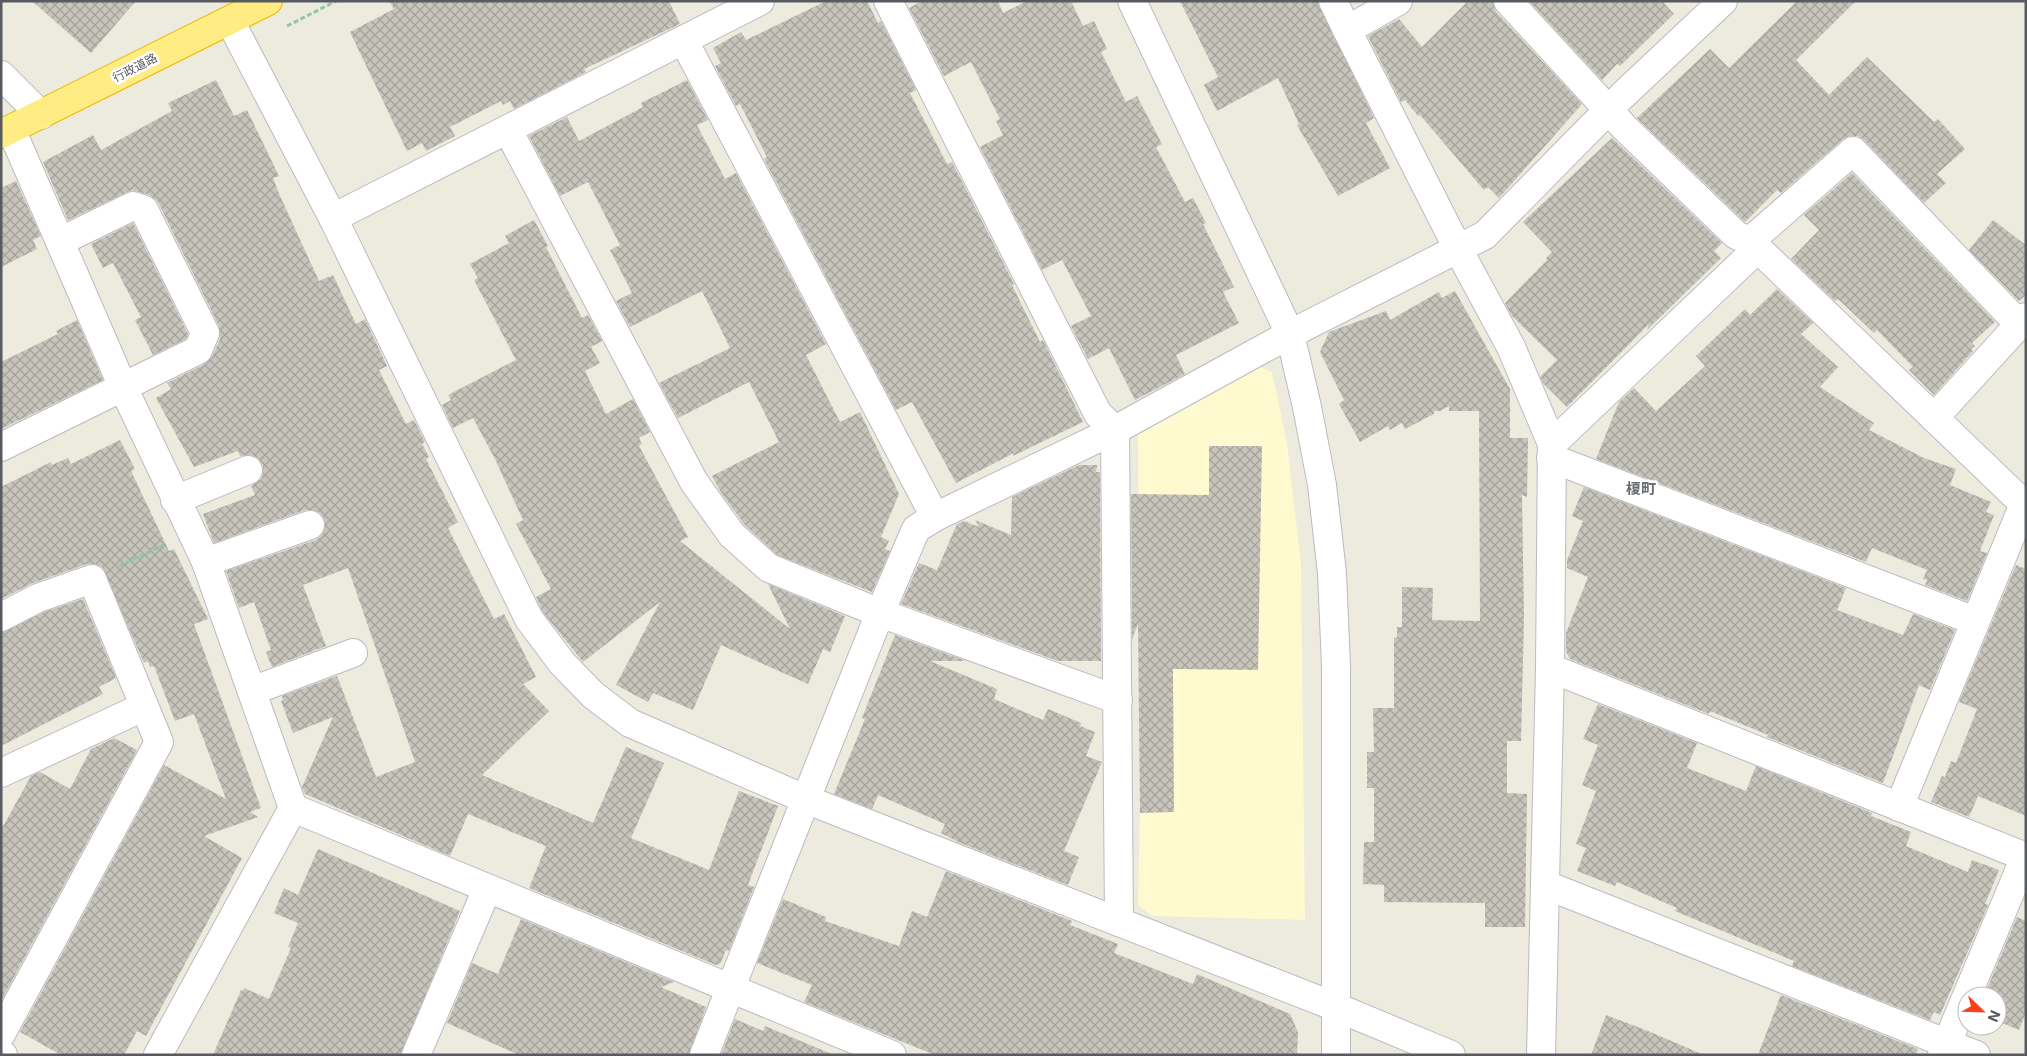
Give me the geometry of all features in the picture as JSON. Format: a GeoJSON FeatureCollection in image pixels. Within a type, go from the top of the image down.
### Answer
{"type":"FeatureCollection","features":[{"type":"Feature","properties":{"kind":"highway","name":"行政道路"},"geometry":{"type":"LineString","coordinates":[[6,132],[268,1]]}},
{"type":"Feature","properties":{"kind":"street"},"geometry":{"type":"LineString","coordinates":[[333,218],[760,1]]}},
{"type":"Feature","properties":{"kind":"street"},"geometry":{"type":"LineString","coordinates":[[888,1],[1098,414],[1115,430],[1119,922]]}},
{"type":"Feature","properties":{"kind":"street"},"geometry":{"type":"LineString","coordinates":[[1132,1],[1290,334],[1322,485],[1332,573],[1336,666],[1336,1055]]}},
{"type":"Feature","properties":{"kind":"street"},"geometry":{"type":"LineString","coordinates":[[1333,1],[1458,249],[1511,347],[1552,451],[1550,668],[1541,1055]]}},
{"type":"Feature","properties":{"kind":"street"},"geometry":{"type":"LineString","coordinates":[[1347,30],[1398,1]]}},
{"type":"Feature","properties":{"kind":"street"},"geometry":{"type":"LineString","coordinates":[[1508,1],[1624,127],[1736,235],[1754,245],[2025,505],[1899,807]]}},
{"type":"Feature","properties":{"kind":"street"},"geometry":{"type":"LineString","coordinates":[[704,1055],[805,799],[916,529],[935,516],[1115,430],[1290,334],[1485,235],[1609,110],[1723,1]]}},
{"type":"Feature","properties":{"kind":"street"},"geometry":{"type":"LineString","coordinates":[[230,21],[333,218],[529,619],[562,663],[593,695],[630,723],[805,799],[1336,1007],[1452,1055]]}},
{"type":"Feature","properties":{"kind":"street"},"geometry":{"type":"LineString","coordinates":[[684,41],[935,516]]}},
{"type":"Feature","properties":{"kind":"street"},"geometry":{"type":"LineString","coordinates":[[1,75],[41,115]]}},
{"type":"Feature","properties":{"kind":"street"},"geometry":{"type":"LineString","coordinates":[[508,130],[694,482],[732,535],[769,568],[880,613],[1118,700]]}},
{"type":"Feature","properties":{"kind":"street"},"geometry":{"type":"LineString","coordinates":[[6,132],[61,241],[122,385],[190,532],[206,562],[294,808],[892,1055]]}},
{"type":"Feature","properties":{"kind":"street"},"geometry":{"type":"LineString","coordinates":[[1552,451],[1754,245],[1853,151],[2022,320],[1934,418]]}},
{"type":"Feature","properties":{"kind":"street"},"geometry":{"type":"LineString","coordinates":[[1,447],[122,385],[198,350],[205,333],[144,210],[134,206],[61,241]]}},
{"type":"Feature","properties":{"kind":"street"},"geometry":{"type":"LineString","coordinates":[[1552,451],[1976,621]]}},
{"type":"Feature","properties":{"kind":"street"},"geometry":{"type":"LineString","coordinates":[[175,500],[248,470]]}},
{"type":"Feature","properties":{"kind":"street"},"geometry":{"type":"LineString","coordinates":[[206,562],[310,525]]}},
{"type":"Feature","properties":{"kind":"street"},"geometry":{"type":"LineString","coordinates":[[1,616],[38,598],[92,579],[159,742],[1,1034]]}},
{"type":"Feature","properties":{"kind":"street"},"geometry":{"type":"LineString","coordinates":[[252,691],[353,653]]}},
{"type":"Feature","properties":{"kind":"street"},"geometry":{"type":"LineString","coordinates":[[1550,668],[2025,857],[1944,1049]]}},
{"type":"Feature","properties":{"kind":"street"},"geometry":{"type":"LineString","coordinates":[[1,773],[143,707]]}},
{"type":"Feature","properties":{"kind":"street"},"geometry":{"type":"LineString","coordinates":[[158,1055],[294,808]]}},
{"type":"Feature","properties":{"kind":"street"},"geometry":{"type":"LineString","coordinates":[[1546,884],[1944,1049],[1976,1055]]}},
{"type":"Feature","properties":{"kind":"street"},"geometry":{"type":"LineString","coordinates":[[416,1055],[487,889]]}},
{"type":"Feature","properties":{"kind":"path"},"geometry":{"type":"LineString","coordinates":[[92,579],[190,532]]}},
{"type":"Feature","properties":{"kind":"shaded area"},"geometry":{"type":"Polygon","coordinates":[[[1254,364],[1272,372],[1287,443],[1301,564],[1305,920],[1152,916],[1138,905],[1140,813],[1138,429],[1254,364]]]}},
{"type":"Feature","properties":{"kind":"building"},"geometry":{"type":"Polygon","coordinates":[[[32,1],[136,1],[91,53],[32,1]]]}},
{"type":"Feature","properties":{"kind":"building"},"geometry":{"type":"Polygon","coordinates":[[[389,1],[669,1],[680,24],[584,69],[586,72],[514,109],[510,101],[503,105],[501,101],[450,127],[455,136],[426,151],[422,143],[407,151],[350,32],[394,9],[389,1]]]}},
{"type":"Feature","properties":{"kind":"building"},"geometry":{"type":"Polygon","coordinates":[[[826,1],[867,1],[878,23],[881,21],[916,90],[910,93],[947,164],[952,162],[1014,284],[1012,285],[1040,342],[1043,340],[1083,422],[1013,456],[1014,453],[956,483],[912,402],[896,410],[764,159],[767,157],[740,104],[736,106],[715,66],[721,63],[713,48],[741,32],[746,40],[826,1]]]}},
{"type":"Feature","properties":{"kind":"building"},"geometry":{"type":"Polygon","coordinates":[[[922,1],[998,1],[1003,13],[1027,1],[1071,1],[1083,26],[1094,21],[1107,49],[1101,52],[1126,102],[1137,96],[1162,144],[1156,147],[1185,202],[1193,198],[1206,223],[1203,224],[1234,287],[1223,292],[1239,323],[1176,355],[1185,374],[1135,400],[1109,348],[1088,359],[1071,326],[1091,316],[1062,260],[1042,270],[980,147],[1003,135],[996,121],[1000,119],[971,62],[944,76],[909,8],[922,1]]]}},
{"type":"Feature","properties":{"kind":"building"},"geometry":{"type":"Polygon","coordinates":[[[1180,1],[1318,1],[1374,118],[1366,123],[1390,168],[1338,196],[1297,125],[1299,124],[1278,78],[1217,111],[1204,85],[1218,77],[1180,1]]]}},
{"type":"Feature","properties":{"kind":"building"},"geometry":{"type":"Polygon","coordinates":[[[1468,1],[1493,1],[1496,12],[1582,104],[1499,198],[1488,187],[1484,190],[1420,115],[1418,116],[1405,100],[1401,102],[1368,36],[1399,19],[1422,47],[1468,1]]]}},
{"type":"Feature","properties":{"kind":"building"},"geometry":{"type":"Polygon","coordinates":[[[1529,1],[1662,1],[1674,14],[1620,66],[1617,64],[1602,80],[1529,1]]]}},
{"type":"Feature","properties":{"kind":"building"},"geometry":{"type":"Polygon","coordinates":[[[1797,1],[1856,1],[1796,60],[1829,95],[1867,57],[1934,122],[1938,119],[1965,149],[1937,174],[1946,183],[1924,203],[1864,140],[1858,136],[1850,136],[1843,139],[1781,193],[1777,190],[1745,222],[1637,118],[1710,49],[1729,68],[1797,1]]]}},
{"type":"Feature","properties":{"kind":"building"},"geometry":{"type":"Polygon","coordinates":[[[216,80],[234,116],[247,110],[279,176],[273,178],[319,281],[333,275],[356,324],[365,319],[387,366],[379,370],[406,424],[414,420],[425,442],[422,444],[429,457],[426,459],[458,522],[448,528],[494,619],[504,614],[536,677],[523,684],[549,711],[482,775],[593,823],[626,747],[664,763],[631,838],[709,870],[739,791],[778,806],[748,885],[754,887],[729,951],[726,950],[720,964],[716,965],[529,888],[546,846],[468,814],[450,856],[305,794],[302,787],[333,717],[293,733],[281,701],[283,700],[282,696],[337,676],[376,777],[415,762],[348,568],[303,585],[326,646],[272,667],[266,652],[271,650],[254,602],[239,608],[226,571],[316,540],[322,535],[325,528],[324,519],[320,513],[305,510],[214,543],[203,514],[255,495],[251,486],[261,479],[263,465],[258,458],[251,455],[240,456],[238,451],[194,467],[156,398],[171,389],[167,383],[205,364],[212,357],[220,339],[219,326],[158,202],[149,195],[132,190],[68,220],[43,162],[93,135],[101,150],[172,111],[168,103],[216,80]]]}},
{"type":"Feature","properties":{"kind":"building"},"geometry":{"type":"Polygon","coordinates":[[[687,80],[708,120],[697,125],[725,179],[736,173],[826,344],[806,355],[840,422],[860,412],[899,494],[881,537],[889,541],[885,549],[890,551],[872,592],[777,555],[744,524],[722,494],[712,476],[779,442],[749,382],[678,418],[659,383],[730,348],[702,291],[630,327],[616,301],[632,293],[610,250],[620,245],[588,182],[560,196],[529,136],[567,117],[579,141],[643,107],[641,103],[687,80]]]}},
{"type":"Feature","properties":{"kind":"building"},"geometry":{"type":"Polygon","coordinates":[[[1612,138],[1722,243],[1714,251],[1721,258],[1647,330],[1649,324],[1567,407],[1543,383],[1540,377],[1557,360],[1512,316],[1505,303],[1547,260],[1546,258],[1552,252],[1523,222],[1612,138]]]}},
{"type":"Feature","properties":{"kind":"building"},"geometry":{"type":"Polygon","coordinates":[[[1852,173],[1995,322],[1972,343],[1975,346],[1971,349],[1973,351],[1934,395],[1909,370],[1913,367],[1877,330],[1874,333],[1838,299],[1835,301],[1791,259],[1819,230],[1804,215],[1852,173]]]}},
{"type":"Feature","properties":{"kind":"building"},"geometry":{"type":"Polygon","coordinates":[[[16,181],[41,236],[33,240],[37,249],[1,267],[1,188],[16,181]]]}},
{"type":"Feature","properties":{"kind":"building"},"geometry":{"type":"Polygon","coordinates":[[[534,220],[582,318],[588,315],[602,341],[591,347],[600,363],[585,371],[606,414],[633,399],[650,432],[639,438],[642,444],[639,446],[688,537],[680,541],[790,629],[768,584],[845,616],[830,652],[823,649],[808,684],[721,645],[693,710],[653,693],[648,702],[616,685],[660,602],[583,662],[542,611],[536,597],[551,589],[516,524],[523,520],[495,459],[473,418],[453,428],[442,405],[451,400],[448,395],[516,360],[474,280],[478,278],[470,264],[509,243],[505,236],[534,220]]]}},
{"type":"Feature","properties":{"kind":"building"},"geometry":{"type":"Polygon","coordinates":[[[1993,220],[2026,245],[2026,295],[2019,301],[1969,250],[1993,220]]]}},
{"type":"Feature","properties":{"kind":"building"},"geometry":{"type":"Polygon","coordinates":[[[133,223],[188,334],[186,339],[153,355],[135,320],[141,317],[113,263],[103,268],[91,244],[133,223]]]}},
{"type":"Feature","properties":{"kind":"building"},"geometry":{"type":"Polygon","coordinates":[[[1777,289],[1813,323],[1801,334],[1838,367],[1820,387],[1874,423],[1869,430],[1924,458],[1956,469],[1950,485],[1991,502],[1986,512],[1994,515],[1980,551],[1987,553],[1967,601],[1925,585],[1927,580],[1923,579],[1927,570],[1872,548],[1866,562],[1596,459],[1619,402],[1634,388],[1656,411],[1705,366],[1696,356],[1745,309],[1750,315],[1777,289]]]}},
{"type":"Feature","properties":{"kind":"building"},"geometry":{"type":"Polygon","coordinates":[[[1455,291],[1510,389],[1510,438],[1528,438],[1527,497],[1522,495],[1524,618],[1521,741],[1507,741],[1507,793],[1527,794],[1525,927],[1485,927],[1485,903],[1384,902],[1384,885],[1363,884],[1364,842],[1374,842],[1374,788],[1367,788],[1367,752],[1374,752],[1373,708],[1394,708],[1394,637],[1397,638],[1397,627],[1402,627],[1402,587],[1433,588],[1432,620],[1480,621],[1479,411],[1449,411],[1449,406],[1440,411],[1434,411],[1434,414],[1405,429],[1402,423],[1390,430],[1388,426],[1360,442],[1339,404],[1344,400],[1320,352],[1329,332],[1386,311],[1390,320],[1439,292],[1442,298],[1455,291]]]}},
{"type":"Feature","properties":{"kind":"building"},"geometry":{"type":"Polygon","coordinates":[[[77,320],[103,380],[1,429],[1,362],[58,334],[56,331],[77,320]]]}},
{"type":"Feature","properties":{"kind":"building"},"geometry":{"type":"Polygon","coordinates":[[[120,440],[135,469],[131,471],[169,551],[174,549],[208,619],[194,624],[261,808],[250,812],[258,817],[204,836],[242,858],[146,1036],[137,1031],[124,1055],[61,1055],[20,1032],[164,765],[226,799],[194,714],[175,721],[154,666],[150,667],[148,661],[144,663],[102,567],[95,564],[87,564],[33,583],[1,599],[1,487],[51,462],[52,465],[68,458],[71,464],[120,440]]]}},
{"type":"Feature","properties":{"kind":"building"},"geometry":{"type":"Polygon","coordinates":[[[1209,446],[1262,446],[1258,670],[1173,669],[1174,812],[1140,813],[1138,624],[1132,639],[1131,494],[1209,495],[1209,446]]]}},
{"type":"Feature","properties":{"kind":"building"},"geometry":{"type":"Polygon","coordinates":[[[1079,465],[1097,465],[1096,472],[1100,472],[1101,661],[1058,661],[901,604],[919,563],[937,570],[957,524],[964,521],[979,527],[975,520],[1011,535],[1012,497],[1079,465]]]}},
{"type":"Feature","properties":{"kind":"building"},"geometry":{"type":"Polygon","coordinates":[[[1584,487],[1846,588],[1837,610],[1903,635],[1913,614],[1955,630],[1930,690],[1919,685],[1883,783],[1767,737],[1768,735],[1710,711],[1709,714],[1570,659],[1566,651],[1566,633],[1588,577],[1567,568],[1567,560],[1583,521],[1572,516],[1584,487]]]}},
{"type":"Feature","properties":{"kind":"building"},"geometry":{"type":"Polygon","coordinates":[[[2016,565],[2026,569],[2026,816],[1978,796],[1969,817],[1931,802],[1942,776],[1945,777],[1951,761],[1956,763],[1977,709],[1959,702],[2016,565]]]}},
{"type":"Feature","properties":{"kind":"building"},"geometry":{"type":"Polygon","coordinates":[[[83,599],[116,678],[99,687],[103,694],[1,746],[1,632],[44,612],[83,599]]]}},
{"type":"Feature","properties":{"kind":"building"},"geometry":{"type":"Polygon","coordinates":[[[895,635],[966,661],[930,661],[997,689],[994,699],[1043,720],[1048,709],[1081,723],[1080,726],[1095,732],[1086,756],[1102,762],[1064,851],[1079,857],[1068,885],[958,842],[941,833],[945,824],[878,795],[872,809],[834,794],[865,719],[862,718],[895,635]]]}},
{"type":"Feature","properties":{"kind":"building"},"geometry":{"type":"Polygon","coordinates":[[[1598,704],[1697,743],[1687,768],[1746,791],[1756,766],[1872,813],[1871,816],[1911,832],[1906,846],[1968,872],[1972,860],[1999,870],[1985,904],[1988,905],[1940,1015],[1934,1012],[1930,1020],[1792,966],[1794,961],[1675,911],[1677,908],[1617,882],[1615,886],[1577,871],[1586,848],[1576,844],[1596,791],[1582,785],[1598,745],[1583,739],[1598,704]]]}},
{"type":"Feature","properties":{"kind":"building"},"geometry":{"type":"Polygon","coordinates":[[[114,738],[137,750],[1,1001],[1,830],[31,776],[40,772],[70,789],[91,749],[114,738]]]}},
{"type":"Feature","properties":{"kind":"building"},"geometry":{"type":"Polygon","coordinates":[[[318,849],[460,911],[401,1055],[213,1055],[241,990],[243,991],[244,988],[269,999],[291,948],[288,947],[298,923],[274,913],[284,888],[298,895],[318,849]]]}},
{"type":"Feature","properties":{"kind":"building"},"geometry":{"type":"Polygon","coordinates":[[[946,871],[1072,921],[1070,925],[1118,944],[1114,953],[1193,984],[1197,974],[1290,1014],[1298,1032],[1297,1055],[935,1055],[804,1002],[812,985],[757,963],[783,899],[826,917],[825,921],[899,946],[912,911],[927,917],[946,871]]]}},
{"type":"Feature","properties":{"kind":"building"},"geometry":{"type":"Polygon","coordinates":[[[2017,917],[2026,921],[2026,1012],[2019,1030],[2007,1025],[2007,986],[1988,986],[2017,917]]]}},
{"type":"Feature","properties":{"kind":"building"},"geometry":{"type":"Polygon","coordinates":[[[521,919],[674,982],[661,987],[706,1007],[689,1055],[519,1055],[447,1023],[472,963],[498,974],[521,919]]]}},
{"type":"Feature","properties":{"kind":"building"},"geometry":{"type":"Polygon","coordinates":[[[1781,995],[1918,1049],[1916,1055],[1758,1055],[1781,995]]]}},
{"type":"Feature","properties":{"kind":"building"},"geometry":{"type":"Polygon","coordinates":[[[1606,1015],[1648,1031],[1704,1055],[1591,1055],[1606,1015]]]}},
{"type":"Feature","properties":{"kind":"building"},"geometry":{"type":"Polygon","coordinates":[[[735,1019],[763,1031],[765,1026],[834,1055],[721,1055],[735,1019]]]}},
{"type":"Feature","properties":{"kind":"district","name":"榎町"},"geometry":{"type":"Point","coordinates":[1641,489]}}]}
